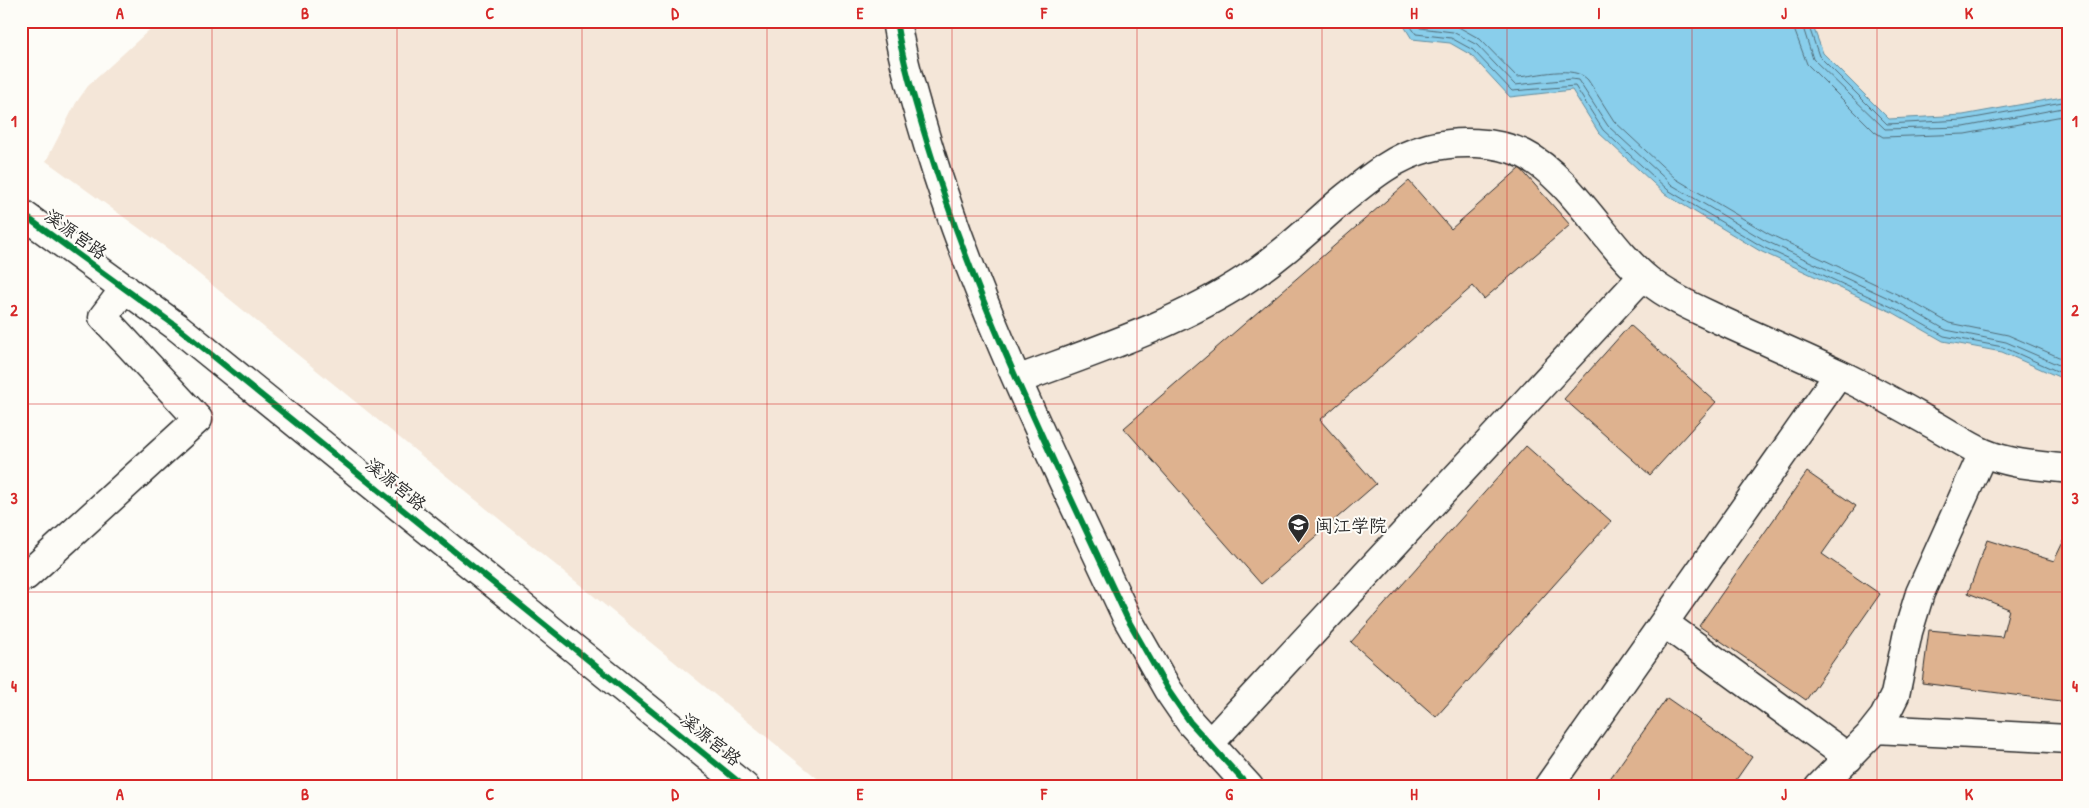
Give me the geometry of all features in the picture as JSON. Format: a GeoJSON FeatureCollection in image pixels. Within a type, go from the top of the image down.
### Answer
{"type":"FeatureCollection","features":[{"type":"Feature","properties":{"kind":"street"},"geometry":{"type":"LineString","coordinates":[[896,21],[912,90],[943,194],[975,281],[1017,380],[1127,618],[1147,656],[1190,722],[1249,787]]}},
{"type":"Feature","properties":{"kind":"street"},"geometry":{"type":"LineString","coordinates":[[1017,380],[1132,337],[1182,314],[1244,280],[1278,256],[1368,179],[1389,164],[1429,147],[1456,144],[1485,145],[1507,148],[1525,155],[1560,182],[1642,276],[1668,295],[1839,374],[1891,400],[1982,452],[2015,463],[2068,469]]}},
{"type":"Feature","properties":{"kind":"street","name":"溪源宫路"},"geometry":{"type":"LineString","coordinates":[[21,213],[125,288],[243,379],[745,787]]}},
{"type":"Feature","properties":{"kind":"street"},"geometry":{"type":"LineString","coordinates":[[1209,744],[1642,276]]}},
{"type":"Feature","properties":{"kind":"street"},"geometry":{"type":"LineString","coordinates":[[26,576],[198,419],[103,316],[125,288]]}},
{"type":"Feature","properties":{"kind":"street"},"geometry":{"type":"LineString","coordinates":[[1548,787],[1839,374]]}},
{"type":"Feature","properties":{"kind":"street"},"geometry":{"type":"LineString","coordinates":[[1819,787],[1875,729],[1895,695],[1908,632],[1920,593],[1982,452]]}},
{"type":"Feature","properties":{"kind":"street"},"geometry":{"type":"LineString","coordinates":[[1664,623],[1849,758]]}},
{"type":"Feature","properties":{"kind":"street"},"geometry":{"type":"LineString","coordinates":[[1875,729],[2068,739]]}},
{"type":"Feature","properties":{"kind":"shaded area","name":"闽江学院"},"geometry":{"type":"Polygon","coordinates":[[[159,21],[2068,21],[2068,787],[828,787],[168,249],[46,161],[76,103],[88,86],[159,21]]]}},
{"type":"Feature","properties":{"kind":"water"},"geometry":{"type":"Polygon","coordinates":[[[1401,21],[1811,21],[1823,53],[1889,119],[1963,115],[2068,96],[2068,381],[2002,352],[1943,341],[1894,313],[1760,251],[1665,194],[1599,133],[1572,90],[1510,97],[1471,55],[1450,43],[1412,39],[1401,21]]]}},
{"type":"Feature","properties":{"kind":"building"},"geometry":{"type":"Polygon","coordinates":[[[1520,168],[1570,225],[1484,299],[1473,286],[1320,420],[1376,484],[1261,584],[1124,428],[1409,181],[1451,229],[1520,168]]]}},
{"type":"Feature","properties":{"kind":"building"},"geometry":{"type":"Polygon","coordinates":[[[1630,325],[1716,402],[1650,475],[1564,399],[1630,325]]]}},
{"type":"Feature","properties":{"kind":"building"},"geometry":{"type":"Polygon","coordinates":[[[1526,446],[1611,521],[1436,717],[1351,642],[1526,446]]]}},
{"type":"Feature","properties":{"kind":"building"},"geometry":{"type":"Polygon","coordinates":[[[1807,472],[1856,506],[1822,554],[1880,594],[1806,700],[1699,626],[1807,472]]]}},
{"type":"Feature","properties":{"kind":"building"},"geometry":{"type":"Polygon","coordinates":[[[1987,540],[2054,561],[2064,540],[2068,541],[2068,702],[1922,683],[1929,630],[2002,637],[2009,609],[1968,593],[1987,540]]]}},
{"type":"Feature","properties":{"kind":"building"},"geometry":{"type":"Polygon","coordinates":[[[1667,698],[1752,757],[1731,787],[1604,787],[1667,698]]]}},
{"type":"Feature","properties":{"kind":"cycle path"},"geometry":{"type":"LineString","coordinates":[[896,21],[914,99],[948,206],[994,326],[1046,444],[1127,618],[1168,690],[1190,722],[1249,787]]}},
{"type":"Feature","properties":{"kind":"cycle path"},"geometry":{"type":"LineString","coordinates":[[21,213],[176,326],[745,787]]}},
{"type":"Feature","properties":{"kind":"place","name":"闽江学院"},"geometry":{"type":"Point","coordinates":[1299,544]}}]}
